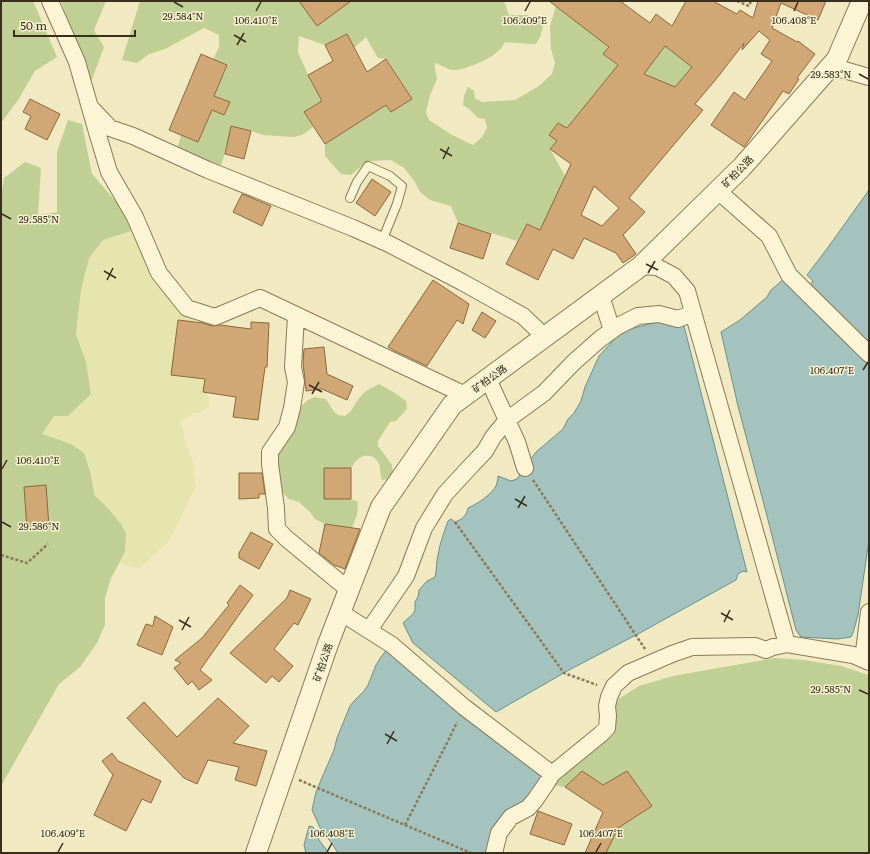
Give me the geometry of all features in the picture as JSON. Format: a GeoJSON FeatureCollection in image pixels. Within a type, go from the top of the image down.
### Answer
{"type":"FeatureCollection","features":[{"type":"Feature","properties":{"kind":"street"},"geometry":{"type":"LineString","coordinates":[[50,1],[77,62],[109,172],[135,218],[159,273],[187,308],[215,317],[260,298],[465,395]]}},
{"type":"Feature","properties":{"kind":"street","name":"矿柏公路"},"geometry":{"type":"LineString","coordinates":[[256,853],[328,644],[381,506],[452,405],[641,266],[718,191],[742,167],[837,59],[862,1]]}},
{"type":"Feature","properties":{"kind":"street"},"geometry":{"type":"LineString","coordinates":[[830,66],[869,78]]}},
{"type":"Feature","properties":{"kind":"street"},"geometry":{"type":"LineString","coordinates":[[90,106],[110,128],[132,136],[208,170],[382,240],[523,316],[545,336]]}},
{"type":"Feature","properties":{"kind":"street"},"geometry":{"type":"LineString","coordinates":[[718,191],[769,236],[789,275],[869,354]]}},
{"type":"Feature","properties":{"kind":"street"},"geometry":{"type":"LineString","coordinates":[[641,266],[657,267],[674,276],[687,291],[787,644]]}},
{"type":"Feature","properties":{"kind":"street"},"geometry":{"type":"LineString","coordinates":[[601,296],[612,330]]}},
{"type":"Feature","properties":{"kind":"street"},"geometry":{"type":"LineString","coordinates":[[369,630],[406,576],[424,528],[445,494],[485,451],[507,420],[544,393],[574,362],[600,339],[618,326],[638,316],[659,314],[678,319],[693,313]]}},
{"type":"Feature","properties":{"kind":"street"},"geometry":{"type":"LineString","coordinates":[[296,316],[293,367],[296,382],[292,408],[287,427],[270,452],[270,470],[276,508],[277,529],[349,590]]}},
{"type":"Feature","properties":{"kind":"street"},"geometry":{"type":"LineString","coordinates":[[488,378],[517,442],[525,468]]}},
{"type":"Feature","properties":{"kind":"street"},"geometry":{"type":"LineString","coordinates":[[340,612],[392,645],[464,706],[552,774]]}},
{"type":"Feature","properties":{"kind":"street"},"geometry":{"type":"LineString","coordinates":[[494,853],[499,833],[512,817],[528,808],[552,774],[601,734],[606,728],[609,697],[614,686],[628,673],[692,647],[755,646],[766,650],[787,644],[852,655],[866,660],[869,612]]}},
{"type":"Feature","properties":{"kind":"lane"},"geometry":{"type":"LineString","coordinates":[[350,198],[357,182],[368,166],[390,176],[402,186],[397,204],[382,240]]}},
{"type":"Feature","properties":{"kind":"path"},"geometry":{"type":"LineString","coordinates":[[737,1],[749,6],[751,1]]}},
{"type":"Feature","properties":{"kind":"path"},"geometry":{"type":"LineString","coordinates":[[525,468],[636,635]]}},
{"type":"Feature","properties":{"kind":"path"},"geometry":{"type":"LineString","coordinates":[[455,522],[564,673],[612,690]]}},
{"type":"Feature","properties":{"kind":"path"},"geometry":{"type":"LineString","coordinates":[[1,555],[27,563],[48,544]]}},
{"type":"Feature","properties":{"kind":"path"},"geometry":{"type":"LineString","coordinates":[[405,825],[449,739],[464,706]]}},
{"type":"Feature","properties":{"kind":"path"},"geometry":{"type":"LineString","coordinates":[[284,773],[470,853]]}},
{"type":"Feature","properties":{"kind":"shaded area"},"geometry":{"type":"Polygon","coordinates":[[[131,231],[151,274],[185,314],[195,322],[178,320],[205,379],[210,404],[200,413],[193,413],[180,422],[184,432],[185,441],[194,464],[193,475],[196,486],[170,539],[139,569],[119,563],[125,552],[121,524],[107,507],[95,496],[90,471],[84,453],[42,434],[86,362],[76,334],[81,289],[89,258],[104,240],[131,231]]]}},
{"type":"Feature","properties":{"kind":"green space"},"geometry":{"type":"Polygon","coordinates":[[[1,1],[33,1],[57,57],[35,71],[18,100],[1,123],[1,1]]]}},
{"type":"Feature","properties":{"kind":"green space"},"geometry":{"type":"Polygon","coordinates":[[[61,1],[106,1],[94,30],[104,47],[91,82],[61,1]]]}},
{"type":"Feature","properties":{"kind":"green space"},"geometry":{"type":"Polygon","coordinates":[[[140,1],[504,1],[509,15],[527,15],[544,23],[540,37],[536,44],[505,42],[494,55],[489,58],[469,67],[457,70],[446,68],[435,63],[437,79],[430,95],[426,112],[429,120],[452,135],[473,145],[482,137],[487,128],[485,119],[478,118],[463,105],[464,96],[468,87],[474,91],[475,98],[482,102],[515,100],[539,86],[552,74],[555,63],[551,49],[550,26],[556,6],[609,47],[603,54],[618,66],[634,44],[655,60],[665,46],[692,67],[675,87],[618,79],[610,75],[567,128],[558,123],[549,135],[557,141],[550,149],[565,176],[545,233],[527,224],[517,241],[458,223],[451,206],[430,200],[420,192],[415,182],[404,168],[391,160],[371,161],[365,163],[351,175],[341,174],[325,156],[325,144],[386,105],[391,112],[412,99],[387,59],[378,58],[366,37],[354,48],[347,34],[325,45],[299,36],[298,52],[322,101],[304,112],[313,127],[302,135],[293,137],[263,135],[231,126],[225,154],[220,167],[177,149],[181,135],[198,142],[212,110],[224,115],[230,102],[214,96],[227,66],[213,60],[219,47],[219,35],[204,28],[165,49],[149,54],[137,63],[122,60],[140,1]]]}},
{"type":"Feature","properties":{"kind":"green space"},"geometry":{"type":"Polygon","coordinates":[[[68,120],[82,124],[92,174],[118,204],[130,221],[131,231],[103,240],[89,258],[81,289],[76,334],[86,362],[91,394],[68,416],[54,416],[42,434],[71,444],[84,453],[90,471],[95,496],[107,507],[121,524],[126,534],[125,552],[111,578],[105,598],[105,625],[97,643],[80,667],[59,684],[1,786],[1,196],[4,178],[25,162],[41,168],[38,215],[57,212],[57,152],[68,120]]]}},
{"type":"Feature","properties":{"kind":"green space"},"geometry":{"type":"Polygon","coordinates":[[[379,384],[406,401],[407,409],[396,421],[390,422],[378,441],[378,446],[392,465],[393,473],[389,479],[382,480],[380,466],[376,459],[371,456],[359,458],[351,468],[324,468],[324,499],[351,499],[358,502],[357,515],[352,528],[325,524],[315,519],[299,502],[289,499],[281,491],[271,475],[292,408],[301,406],[308,400],[315,397],[326,399],[334,412],[338,415],[345,416],[351,411],[359,398],[366,391],[379,384]]]}},
{"type":"Feature","properties":{"kind":"green space"},"geometry":{"type":"Polygon","coordinates":[[[775,658],[804,660],[841,666],[869,675],[869,853],[606,853],[618,828],[627,771],[603,785],[582,771],[565,787],[546,784],[614,730],[614,702],[639,686],[673,676],[775,658]]]}},
{"type":"Feature","properties":{"kind":"water"},"geometry":{"type":"Polygon","coordinates":[[[869,190],[869,345],[808,287],[813,281],[807,275],[869,190]]]}},
{"type":"Feature","properties":{"kind":"water"},"geometry":{"type":"Polygon","coordinates":[[[784,279],[869,361],[869,540],[858,615],[851,637],[837,639],[801,637],[796,630],[738,406],[721,332],[740,320],[767,297],[771,290],[784,279]]]}},
{"type":"Feature","properties":{"kind":"water"},"geometry":{"type":"Polygon","coordinates":[[[669,319],[684,326],[747,572],[743,571],[738,574],[736,580],[569,670],[496,712],[413,643],[403,623],[413,614],[415,610],[415,602],[418,597],[419,590],[427,581],[435,577],[437,558],[448,521],[451,519],[455,522],[464,517],[468,508],[479,502],[494,489],[498,476],[511,481],[517,479],[536,452],[563,429],[568,419],[574,413],[581,401],[585,387],[599,356],[622,331],[669,319]]]}},
{"type":"Feature","properties":{"kind":"water"},"geometry":{"type":"Polygon","coordinates":[[[389,647],[547,776],[490,853],[338,853],[322,832],[312,810],[316,792],[334,750],[337,738],[350,706],[368,685],[376,665],[389,647]]]}},
{"type":"Feature","properties":{"kind":"water"},"geometry":{"type":"Polygon","coordinates":[[[309,826],[313,827],[319,840],[329,853],[306,853],[304,845],[309,826]]]}},
{"type":"Feature","properties":{"kind":"building"},"geometry":{"type":"Polygon","coordinates":[[[299,1],[351,1],[317,26],[299,1]]]}},
{"type":"Feature","properties":{"kind":"building"},"geometry":{"type":"Polygon","coordinates":[[[549,1],[620,1],[650,23],[656,14],[672,26],[686,1],[713,1],[737,14],[740,10],[753,18],[758,1],[826,1],[818,20],[781,3],[772,28],[797,42],[798,41],[815,54],[797,78],[799,79],[789,94],[783,91],[744,147],[711,125],[734,92],[745,100],[772,61],[761,54],[770,40],[759,31],[742,50],[744,43],[695,104],[703,110],[629,198],[645,212],[623,235],[636,254],[623,263],[616,253],[584,238],[573,259],[553,249],[538,280],[506,264],[527,224],[540,230],[571,164],[550,149],[557,141],[549,135],[558,123],[567,128],[618,65],[603,54],[609,47],[549,1]],[[665,46],[644,74],[675,87],[692,67],[665,46]],[[594,186],[581,215],[602,226],[619,208],[594,186]]]}},
{"type":"Feature","properties":{"kind":"building"},"geometry":{"type":"Polygon","coordinates":[[[347,34],[367,72],[386,59],[412,99],[391,112],[386,105],[325,144],[304,112],[322,101],[308,75],[333,61],[325,45],[347,34]]]}},
{"type":"Feature","properties":{"kind":"building"},"geometry":{"type":"Polygon","coordinates":[[[201,54],[227,65],[214,96],[230,102],[224,115],[212,110],[198,142],[169,130],[201,54]]]}},
{"type":"Feature","properties":{"kind":"building"},"geometry":{"type":"Polygon","coordinates":[[[30,99],[60,114],[47,140],[25,129],[31,116],[23,112],[30,99]]]}},
{"type":"Feature","properties":{"kind":"building"},"geometry":{"type":"Polygon","coordinates":[[[231,126],[251,131],[244,159],[225,154],[231,126]]]}},
{"type":"Feature","properties":{"kind":"building"},"geometry":{"type":"Polygon","coordinates":[[[372,179],[391,192],[375,216],[356,203],[372,179]]]}},
{"type":"Feature","properties":{"kind":"building"},"geometry":{"type":"Polygon","coordinates":[[[242,194],[271,206],[262,226],[233,212],[242,194]]]}},
{"type":"Feature","properties":{"kind":"building"},"geometry":{"type":"Polygon","coordinates":[[[458,223],[491,234],[483,259],[450,248],[458,223]]]}},
{"type":"Feature","properties":{"kind":"building"},"geometry":{"type":"Polygon","coordinates":[[[433,280],[469,304],[463,324],[457,320],[427,366],[388,347],[433,280]]]}},
{"type":"Feature","properties":{"kind":"building"},"geometry":{"type":"Polygon","coordinates":[[[482,312],[496,321],[485,338],[472,330],[482,312]]]}},
{"type":"Feature","properties":{"kind":"building"},"geometry":{"type":"Polygon","coordinates":[[[178,320],[203,323],[212,326],[220,325],[251,329],[251,322],[269,323],[267,367],[265,367],[258,420],[233,417],[236,397],[203,392],[205,379],[171,375],[178,320]]]}},
{"type":"Feature","properties":{"kind":"building"},"geometry":{"type":"Polygon","coordinates":[[[324,347],[327,374],[353,386],[347,400],[322,389],[306,391],[303,363],[304,349],[324,347]]]}},
{"type":"Feature","properties":{"kind":"building"},"geometry":{"type":"Polygon","coordinates":[[[324,468],[351,468],[351,499],[324,499],[324,468]]]}},
{"type":"Feature","properties":{"kind":"building"},"geometry":{"type":"Polygon","coordinates":[[[239,473],[262,473],[265,494],[259,494],[259,498],[239,499],[239,473]]]}},
{"type":"Feature","properties":{"kind":"building"},"geometry":{"type":"Polygon","coordinates":[[[46,485],[49,527],[27,528],[24,487],[46,485]]]}},
{"type":"Feature","properties":{"kind":"building"},"geometry":{"type":"Polygon","coordinates":[[[325,524],[360,529],[345,569],[334,565],[319,553],[325,524]]]}},
{"type":"Feature","properties":{"kind":"building"},"geometry":{"type":"Polygon","coordinates":[[[251,532],[273,544],[259,569],[239,558],[239,553],[251,532]]]}},
{"type":"Feature","properties":{"kind":"building"},"geometry":{"type":"Polygon","coordinates":[[[240,585],[253,595],[200,670],[212,680],[199,690],[192,681],[188,685],[174,668],[181,663],[175,660],[202,638],[229,605],[227,603],[240,585]]]}},
{"type":"Feature","properties":{"kind":"building"},"geometry":{"type":"Polygon","coordinates":[[[290,590],[311,599],[298,625],[294,623],[274,649],[293,666],[279,682],[272,676],[266,683],[230,653],[287,598],[290,590]]]}},
{"type":"Feature","properties":{"kind":"building"},"geometry":{"type":"Polygon","coordinates":[[[155,616],[173,627],[162,655],[137,645],[146,624],[153,626],[155,616]]]}},
{"type":"Feature","properties":{"kind":"building"},"geometry":{"type":"Polygon","coordinates":[[[218,698],[249,726],[233,743],[267,751],[256,786],[235,780],[239,767],[208,760],[197,784],[184,778],[127,718],[144,702],[177,737],[218,698]]]}},
{"type":"Feature","properties":{"kind":"building"},"geometry":{"type":"Polygon","coordinates":[[[112,753],[118,761],[161,781],[151,803],[142,799],[126,831],[94,815],[113,775],[102,761],[112,753]]]}},
{"type":"Feature","properties":{"kind":"building"},"geometry":{"type":"Polygon","coordinates":[[[582,771],[603,785],[627,771],[652,806],[618,828],[606,853],[585,853],[603,812],[565,787],[582,771]]]}},
{"type":"Feature","properties":{"kind":"building"},"geometry":{"type":"Polygon","coordinates":[[[538,811],[572,824],[564,845],[530,834],[538,811]]]}}]}
